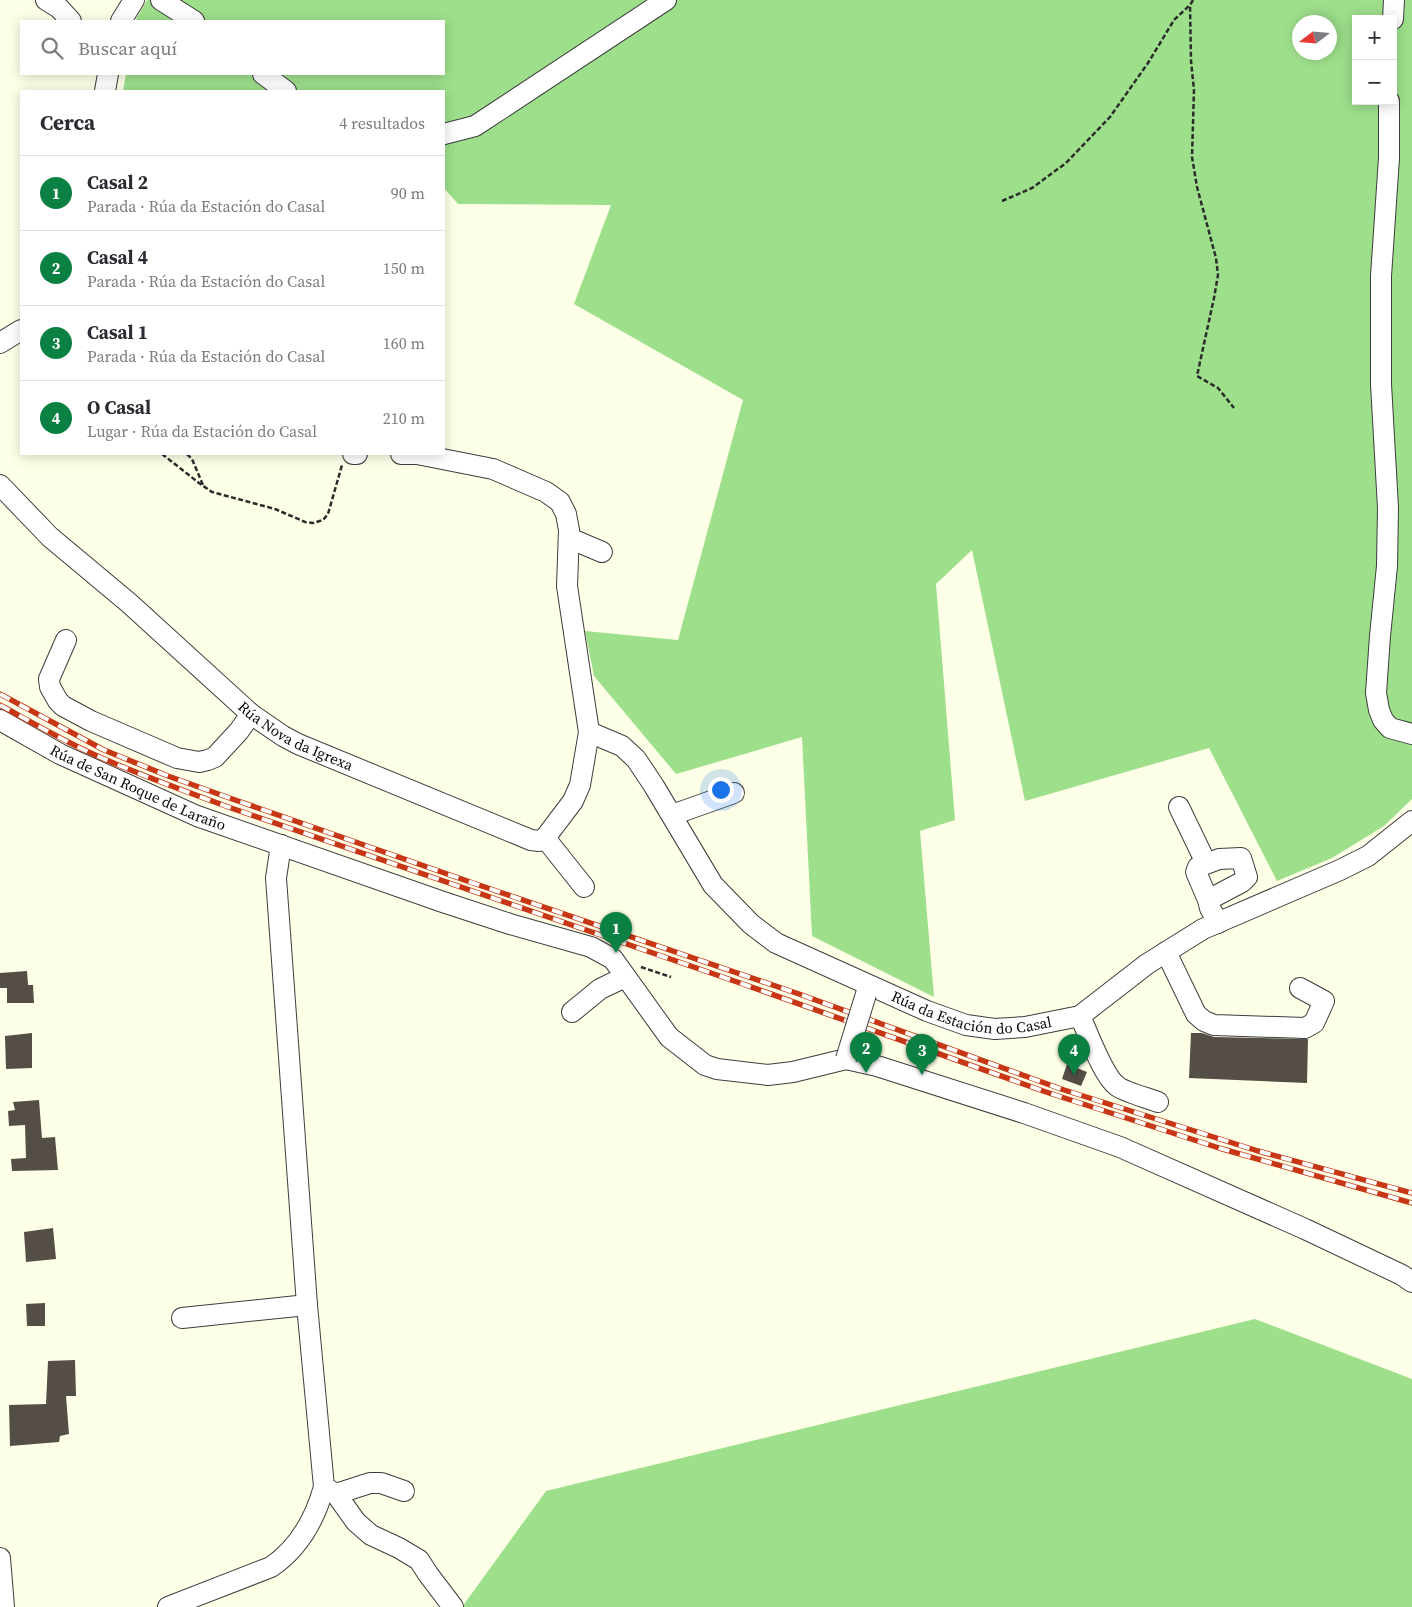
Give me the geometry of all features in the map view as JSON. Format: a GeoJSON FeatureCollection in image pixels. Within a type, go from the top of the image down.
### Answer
{"type":"FeatureCollection","features":[{"type":"Feature","properties":{"kind":"street"},"geometry":{"type":"LineString","coordinates":[[46,0],[59,8],[70,20]]}},
{"type":"Feature","properties":{"kind":"street"},"geometry":{"type":"LineString","coordinates":[[122,20],[134,0]]}},
{"type":"Feature","properties":{"kind":"street"},"geometry":{"type":"LineString","coordinates":[[161,0],[192,20]]}},
{"type":"Feature","properties":{"kind":"street"},"geometry":{"type":"LineString","coordinates":[[445,134],[475,126],[666,0]]}},
{"type":"Feature","properties":{"kind":"street"},"geometry":{"type":"LineString","coordinates":[[1393,15],[1394,0]]}},
{"type":"Feature","properties":{"kind":"street"},"geometry":{"type":"LineString","coordinates":[[264,75],[285,90]]}},
{"type":"Feature","properties":{"kind":"street"},"geometry":{"type":"LineString","coordinates":[[1389,105],[1389,158],[1381,276],[1381,384],[1388,508],[1387,566],[1376,693],[1383,720],[1390,728],[1412,734]]}},
{"type":"Feature","properties":{"kind":"street"},"geometry":{"type":"LineString","coordinates":[[0,343],[20,331]]}},
{"type":"Feature","properties":{"kind":"street"},"geometry":{"type":"LineString","coordinates":[[422,455],[493,469],[546,492],[560,502],[564,508],[569,530],[567,586],[589,732],[580,785],[573,801],[545,838],[584,887]]}},
{"type":"Feature","properties":{"kind":"street","name":"Rúa Nova da Igrexa"},"geometry":{"type":"LineString","coordinates":[[0,485],[50,537],[129,603],[251,714],[283,736],[531,840],[539,841],[545,838]]}},
{"type":"Feature","properties":{"kind":"street"},"geometry":{"type":"LineString","coordinates":[[569,538],[602,552]]}},
{"type":"Feature","properties":{"kind":"street"},"geometry":{"type":"LineString","coordinates":[[66,640],[50,679],[50,687],[58,701],[63,706],[91,721],[177,758],[200,762],[215,757],[239,731],[251,714]]}},
{"type":"Feature","properties":{"kind":"street","name":"Rúa de San Roque de Laraño"},"geometry":{"type":"LineString","coordinates":[[0,720],[60,754],[197,816],[502,922],[591,947],[613,960],[669,1037],[705,1065],[717,1069],[768,1075],[792,1072],[846,1059]]}},
{"type":"Feature","properties":{"kind":"street","name":"Rúa da Estación do Casal"},"geometry":{"type":"LineString","coordinates":[[589,732],[622,746],[636,759],[672,815],[713,885],[751,924],[776,943],[868,989],[966,1025],[995,1029],[1026,1027],[1080,1016],[1147,964],[1203,929],[1368,856],[1412,821]]}},
{"type":"Feature","properties":{"kind":"street"},"geometry":{"type":"LineString","coordinates":[[672,815],[734,792]]}},
{"type":"Feature","properties":{"kind":"street"},"geometry":{"type":"LineString","coordinates":[[1179,808],[1206,863]]}},
{"type":"Feature","properties":{"kind":"street"},"geometry":{"type":"LineString","coordinates":[[280,845],[276,878],[306,1305],[330,1491],[356,1522],[371,1535],[419,1560],[453,1607]]}},
{"type":"Feature","properties":{"kind":"street"},"geometry":{"type":"LineString","coordinates":[[1208,900],[1242,882],[1246,877],[1241,858],[1219,859],[1206,863],[1198,867],[1196,872],[1210,908],[1218,923]]}},
{"type":"Feature","properties":{"kind":"street"},"geometry":{"type":"LineString","coordinates":[[1166,952],[1196,1014],[1204,1021],[1214,1025],[1305,1028],[1314,1023],[1324,1002],[1300,988]]}},
{"type":"Feature","properties":{"kind":"street"},"geometry":{"type":"LineString","coordinates":[[572,1012],[600,989],[625,977]]}},
{"type":"Feature","properties":{"kind":"street"},"geometry":{"type":"LineString","coordinates":[[868,989],[846,1059],[877,1066],[1024,1113],[1120,1147],[1305,1229],[1402,1275],[1412,1282]]}},
{"type":"Feature","properties":{"kind":"street"},"geometry":{"type":"LineString","coordinates":[[1080,1016],[1101,1062],[1117,1087],[1158,1102]]}},
{"type":"Feature","properties":{"kind":"street"},"geometry":{"type":"LineString","coordinates":[[182,1318],[306,1305]]}},
{"type":"Feature","properties":{"kind":"street"},"geometry":{"type":"LineString","coordinates":[[168,1607],[271,1566],[283,1559],[303,1536],[320,1502],[330,1491],[370,1483],[381,1483],[404,1491]]}},
{"type":"Feature","properties":{"kind":"street"},"geometry":{"type":"LineString","coordinates":[[0,1558],[4,1607]]}},
{"type":"Feature","properties":{"kind":"path"},"geometry":{"type":"LineString","coordinates":[[1002,201],[1032,188],[1066,162],[1110,117],[1148,63],[1174,20],[1193,0]]}},
{"type":"Feature","properties":{"kind":"path"},"geometry":{"type":"LineString","coordinates":[[1190,5],[1191,61],[1194,90],[1192,157],[1197,187],[1216,258],[1218,275],[1197,376],[1218,388],[1234,408]]}},
{"type":"Feature","properties":{"kind":"path"},"geometry":{"type":"LineString","coordinates":[[163,455],[212,492],[275,509],[305,522],[313,523],[322,520],[328,514],[351,457]]}},
{"type":"Feature","properties":{"kind":"path"},"geometry":{"type":"LineString","coordinates":[[188,455],[192,459],[200,481],[206,488]]}},
{"type":"Feature","properties":{"kind":"green space"},"geometry":{"type":"Polygon","coordinates":[[[147,0],[1412,0],[1412,799],[1384,826],[1332,858],[1277,881],[1209,748],[1025,801],[972,550],[936,584],[955,820],[920,831],[934,997],[812,936],[802,737],[676,774],[594,676],[585,631],[678,640],[743,400],[574,304],[611,205],[458,204],[445,189],[445,90],[123,90],[126,75],[445,75],[445,20],[136,20],[147,0]]]}},
{"type":"Feature","properties":{"kind":"green space"},"geometry":{"type":"Polygon","coordinates":[[[1255,1319],[1412,1379],[1412,1607],[462,1607],[546,1491],[1255,1319]]]}},
{"type":"Feature","properties":{"kind":"building"},"geometry":{"type":"Polygon","coordinates":[[[27,971],[28,985],[33,985],[34,1003],[7,1003],[7,988],[0,988],[0,973],[27,971]]]}},
{"type":"Feature","properties":{"kind":"building"},"geometry":{"type":"Polygon","coordinates":[[[32,1033],[32,1068],[6,1069],[5,1036],[32,1033]]]}},
{"type":"Feature","properties":{"kind":"building"},"geometry":{"type":"Polygon","coordinates":[[[1191,1033],[1202,1033],[1214,1037],[1308,1039],[1307,1083],[1189,1078],[1191,1033]]]}},
{"type":"Feature","properties":{"kind":"building"},"geometry":{"type":"Polygon","coordinates":[[[1067,1064],[1087,1072],[1081,1086],[1062,1079],[1067,1064]]]}},
{"type":"Feature","properties":{"kind":"building"},"geometry":{"type":"Polygon","coordinates":[[[39,1100],[42,1138],[55,1137],[58,1170],[12,1171],[11,1159],[26,1158],[25,1125],[9,1126],[8,1111],[15,1110],[13,1102],[39,1100]]]}},
{"type":"Feature","properties":{"kind":"building"},"geometry":{"type":"Polygon","coordinates":[[[53,1228],[56,1259],[26,1262],[24,1232],[53,1228]]]}},
{"type":"Feature","properties":{"kind":"building"},"geometry":{"type":"Polygon","coordinates":[[[45,1303],[45,1326],[27,1326],[26,1304],[45,1303]]]}},
{"type":"Feature","properties":{"kind":"building"},"geometry":{"type":"Polygon","coordinates":[[[75,1360],[76,1396],[66,1396],[69,1434],[60,1436],[59,1442],[10,1446],[9,1405],[46,1404],[48,1361],[75,1360]]]}},
{"type":"Feature","properties":{"kind":"railway"},"geometry":{"type":"LineString","coordinates":[[0,694],[104,750],[168,776],[238,801],[799,994],[1061,1089],[1258,1151],[1412,1193]]}},
{"type":"Feature","properties":{"kind":"railway"},"geometry":{"type":"LineString","coordinates":[[0,705],[102,758],[234,809],[743,984],[1046,1092],[1219,1148],[1412,1203]]}},
{"type":"Feature","properties":{"kind":"place","name":"Casal 2"},"geometry":{"type":"Point","coordinates":[616,953]}},
{"type":"Feature","properties":{"kind":"place","name":"Casal 4"},"geometry":{"type":"Point","coordinates":[866,1073]}},
{"type":"Feature","properties":{"kind":"place","name":"Casal 1"},"geometry":{"type":"Point","coordinates":[922,1075]}},
{"type":"Feature","properties":{"kind":"place","name":"O Casal"},"geometry":{"type":"Point","coordinates":[1074,1075]}}]}
